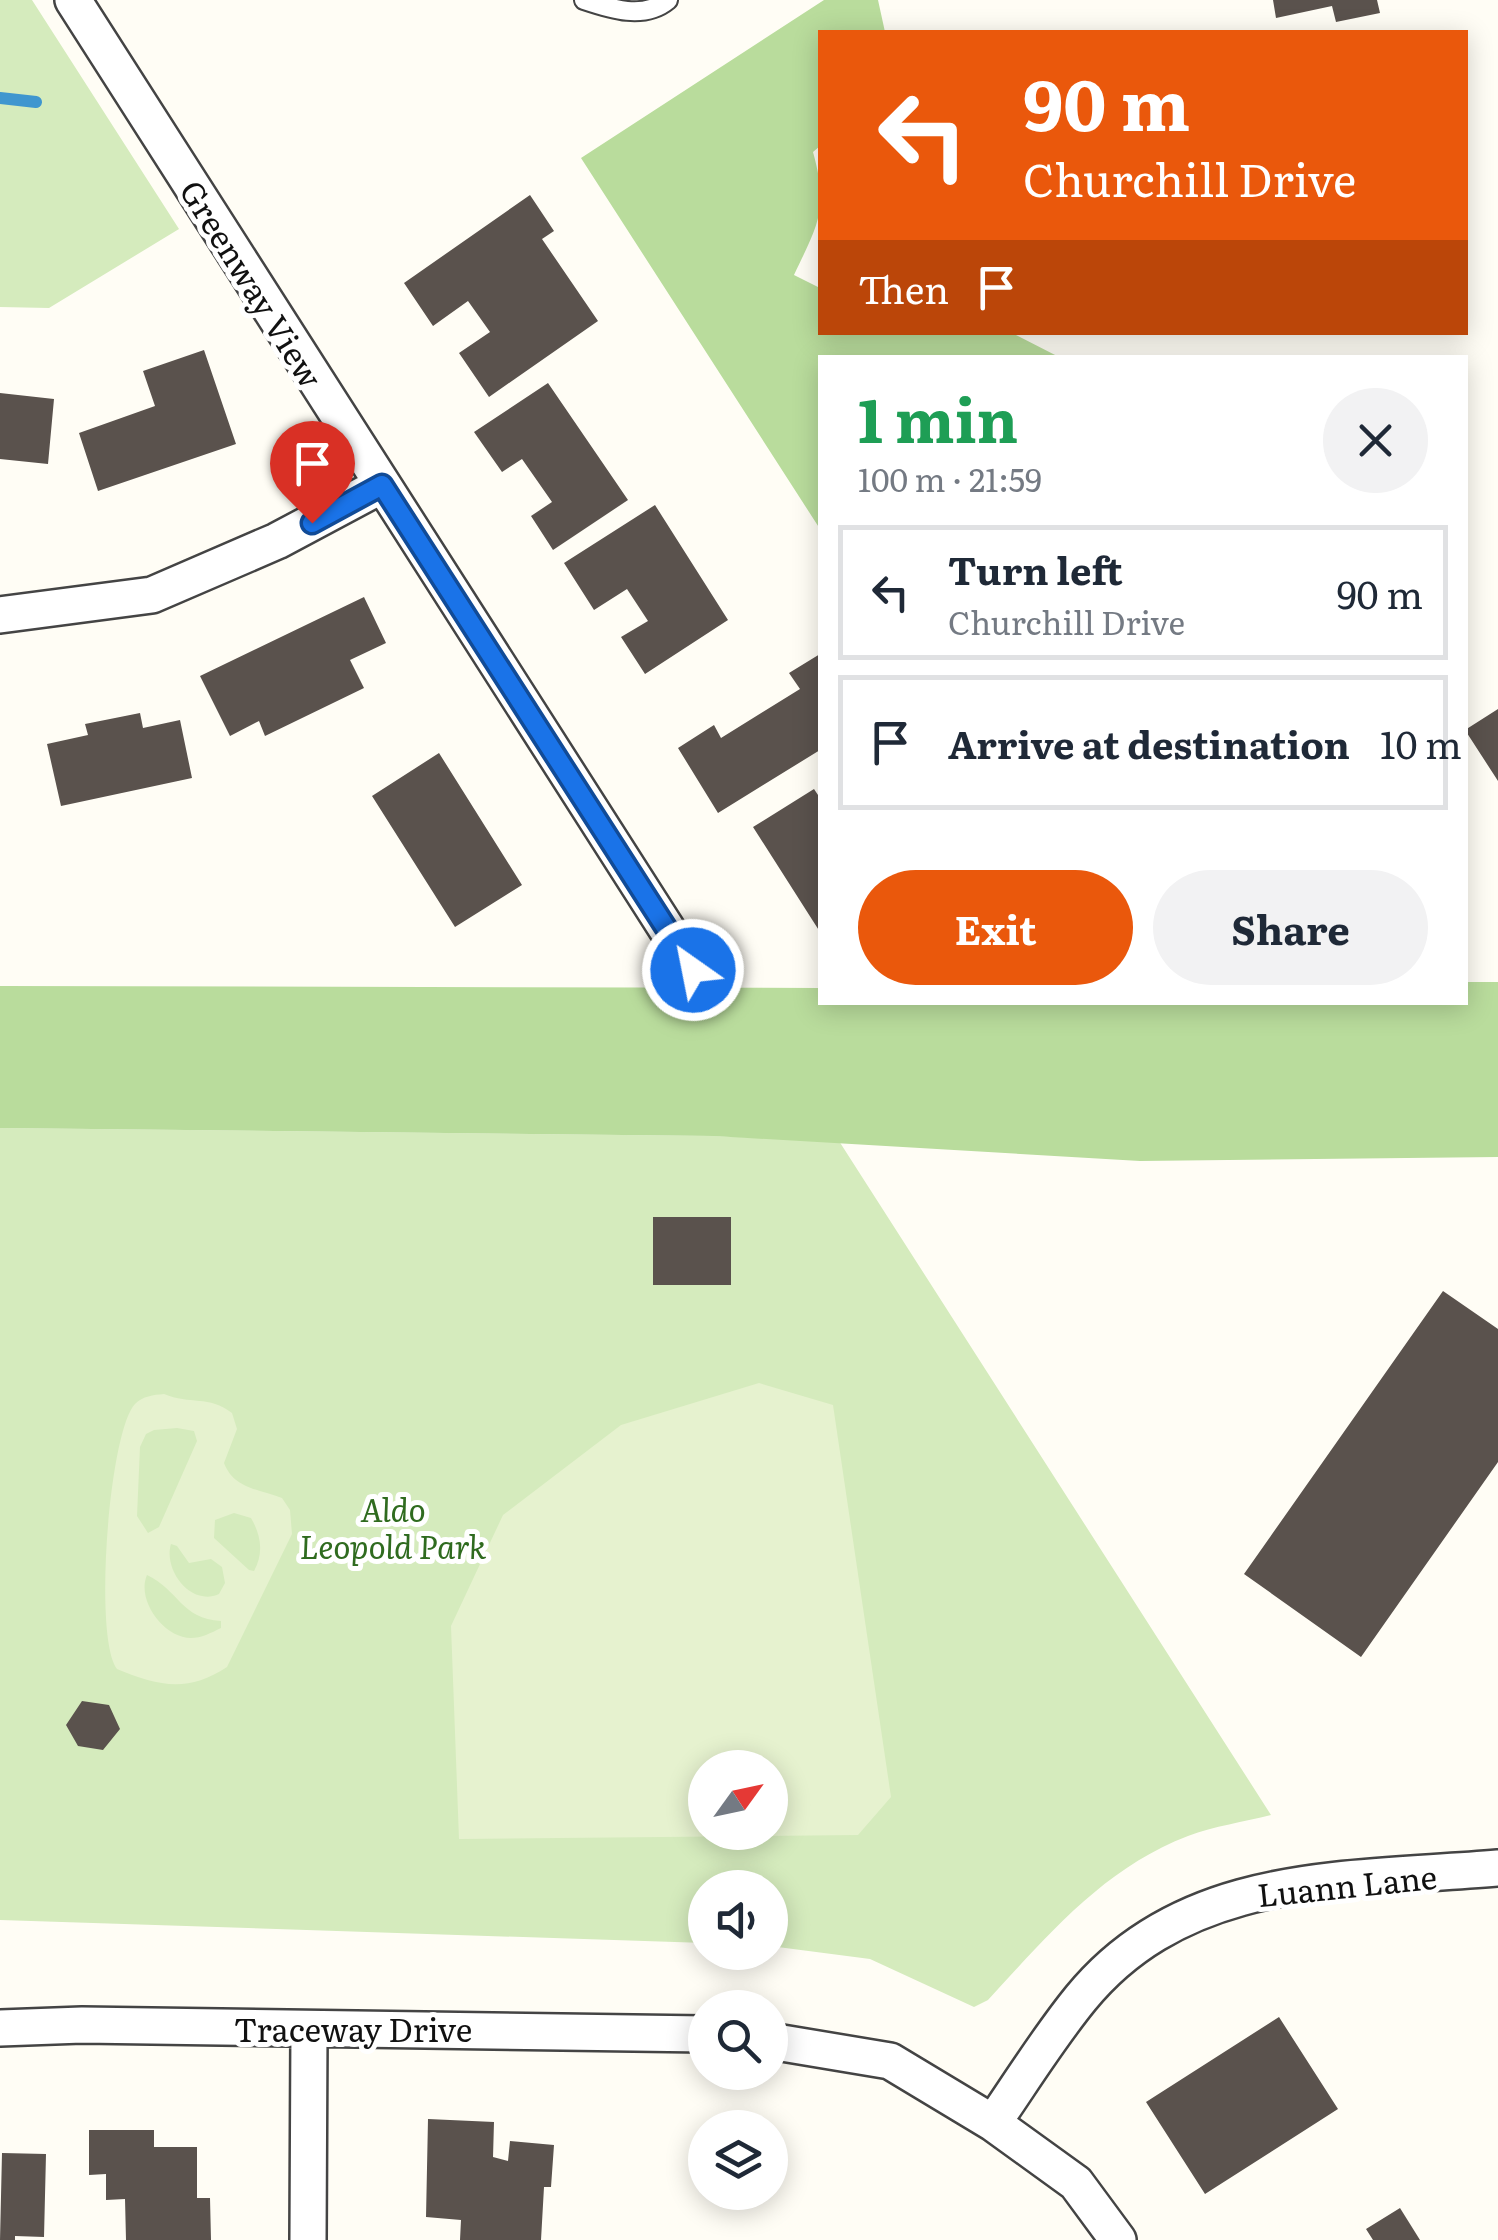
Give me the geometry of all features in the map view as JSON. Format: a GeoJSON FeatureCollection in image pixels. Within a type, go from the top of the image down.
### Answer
{"type":"FeatureCollection","features":[{"type":"Feature","properties":{"kind":"street","name":"Greenway View"},"geometry":{"type":"LineString","coordinates":[[73,0],[693,970]]}},
{"type":"Feature","properties":{"kind":"street"},"geometry":{"type":"LineString","coordinates":[[0,615],[152,595],[277,542],[382,485]]}},
{"type":"Feature","properties":{"kind":"street","name":"Luann Lane"},"geometry":{"type":"LineString","coordinates":[[992,2122],[1083,1996],[1140,1943],[1197,1911],[1250,1892],[1498,1868]]}},
{"type":"Feature","properties":{"kind":"street","name":"Traceway Drive"},"geometry":{"type":"LineString","coordinates":[[0,2028],[82,2025],[688,2033]]}},
{"type":"Feature","properties":{"kind":"street"},"geometry":{"type":"LineString","coordinates":[[308,2240],[309,2029]]}},
{"type":"Feature","properties":{"kind":"street"},"geometry":{"type":"LineString","coordinates":[[788,2044],[890,2061],[992,2122],[1076,2183],[1118,2240]]}},
{"type":"Feature","properties":{"kind":"lane"},"geometry":{"type":"LineString","coordinates":[[584,0],[633,12],[659,8],[668,0]]}},
{"type":"Feature","properties":{"kind":"green space"},"geometry":{"type":"Polygon","coordinates":[[[0,0],[32,0],[179,229],[49,308],[0,307],[0,0]]]}},
{"type":"Feature","properties":{"kind":"green space"},"geometry":{"type":"Polygon","coordinates":[[[824,0],[878,0],[885,30],[818,30],[818,148],[813,152],[818,172],[818,216],[794,275],[818,287],[818,335],[1016,335],[1055,355],[818,355],[818,526],[581,158],[824,0]]]}},
{"type":"Feature","properties":{"kind":"green space"},"geometry":{"type":"Polygon","coordinates":[[[1468,982],[1498,982],[1498,1157],[1140,1161],[714,1136],[0,1128],[0,986],[818,988],[818,1005],[1468,1005],[1468,982]]]}},
{"type":"Feature","properties":{"kind":"green space","name":"Aldo Leopold Park"},"geometry":{"type":"Polygon","coordinates":[[[0,1128],[714,1136],[839,1141],[1271,1815],[1188,1836],[1130,1866],[1079,1906],[988,2000],[974,2007],[870,1959],[788,1948],[788,1870],[688,1870],[688,1942],[0,1920],[0,1128]]]}},
{"type":"Feature","properties":{"kind":"green space"},"geometry":{"type":"Polygon","coordinates":[[[759,1383],[833,1405],[891,1797],[858,1835],[788,1836],[788,1750],[688,1750],[688,1837],[459,1839],[451,1626],[503,1515],[621,1425],[759,1383]]]}},
{"type":"Feature","properties":{"kind":"green space"},"geometry":{"type":"Polygon","coordinates":[[[164,1394],[215,1404],[232,1413],[237,1429],[224,1463],[228,1472],[248,1487],[282,1498],[290,1510],[292,1534],[227,1667],[186,1684],[146,1680],[117,1669],[106,1618],[107,1535],[118,1452],[135,1404],[164,1394]],[[154,1430],[146,1434],[140,1447],[137,1516],[148,1533],[159,1527],[197,1441],[194,1431],[154,1430]],[[234,1513],[215,1520],[214,1538],[254,1571],[260,1544],[251,1518],[234,1513]],[[171,1544],[175,1575],[189,1591],[209,1597],[219,1594],[225,1583],[222,1567],[211,1559],[189,1563],[171,1544]],[[147,1575],[149,1606],[171,1632],[195,1638],[221,1628],[221,1621],[188,1610],[147,1575]]]}},
{"type":"Feature","properties":{"kind":"building"},"geometry":{"type":"Polygon","coordinates":[[[1273,0],[1377,0],[1380,13],[1336,22],[1332,6],[1276,18],[1273,0]]]}},
{"type":"Feature","properties":{"kind":"building"},"geometry":{"type":"Polygon","coordinates":[[[530,195],[554,231],[542,239],[598,321],[489,397],[459,353],[490,332],[468,301],[433,326],[404,283],[530,195]]]}},
{"type":"Feature","properties":{"kind":"building"},"geometry":{"type":"Polygon","coordinates":[[[204,350],[236,444],[98,491],[79,433],[155,406],[143,371],[204,350]]]}},
{"type":"Feature","properties":{"kind":"building"},"geometry":{"type":"Polygon","coordinates":[[[548,383],[628,500],[553,550],[531,516],[552,502],[522,459],[502,472],[474,432],[548,383]]]}},
{"type":"Feature","properties":{"kind":"building"},"geometry":{"type":"Polygon","coordinates":[[[0,393],[54,399],[48,464],[0,459],[0,393]]]}},
{"type":"Feature","properties":{"kind":"building"},"geometry":{"type":"Polygon","coordinates":[[[655,505],[728,620],[645,674],[621,637],[648,621],[627,589],[594,610],[564,563],[655,505]]]}},
{"type":"Feature","properties":{"kind":"building"},"geometry":{"type":"Polygon","coordinates":[[[364,597],[386,643],[350,660],[364,688],[265,736],[259,721],[230,736],[200,676],[364,597]]]}},
{"type":"Feature","properties":{"kind":"building"},"geometry":{"type":"Polygon","coordinates":[[[818,655],[818,751],[718,813],[678,748],[714,725],[721,738],[800,689],[789,673],[818,655]]]}},
{"type":"Feature","properties":{"kind":"building"},"geometry":{"type":"Polygon","coordinates":[[[1498,709],[1498,781],[1468,735],[1468,728],[1498,709]]]}},
{"type":"Feature","properties":{"kind":"building"},"geometry":{"type":"Polygon","coordinates":[[[140,713],[143,728],[180,720],[192,778],[61,806],[47,744],[88,735],[85,724],[140,713]]]}},
{"type":"Feature","properties":{"kind":"building"},"geometry":{"type":"Polygon","coordinates":[[[439,753],[522,885],[455,927],[372,796],[439,753]]]}},
{"type":"Feature","properties":{"kind":"building"},"geometry":{"type":"Polygon","coordinates":[[[814,789],[818,795],[818,929],[753,827],[814,789]]]}},
{"type":"Feature","properties":{"kind":"building"},"geometry":{"type":"Polygon","coordinates":[[[653,1217],[731,1217],[731,1285],[653,1285],[653,1217]]]}},
{"type":"Feature","properties":{"kind":"building"},"geometry":{"type":"Polygon","coordinates":[[[1443,1291],[1498,1329],[1498,1462],[1361,1657],[1244,1574],[1443,1291]]]}},
{"type":"Feature","properties":{"kind":"building"},"geometry":{"type":"Polygon","coordinates":[[[82,1701],[109,1705],[120,1729],[103,1750],[78,1746],[66,1725],[82,1701]]]}},
{"type":"Feature","properties":{"kind":"building"},"geometry":{"type":"Polygon","coordinates":[[[1279,2017],[1338,2109],[1205,2194],[1146,2102],[1279,2017]]]}},
{"type":"Feature","properties":{"kind":"building"},"geometry":{"type":"Polygon","coordinates":[[[428,2119],[494,2122],[493,2157],[508,2161],[510,2141],[554,2145],[551,2187],[544,2187],[541,2240],[460,2240],[461,2220],[426,2217],[428,2119]]]}},
{"type":"Feature","properties":{"kind":"building"},"geometry":{"type":"Polygon","coordinates":[[[89,2130],[154,2130],[154,2147],[197,2147],[197,2198],[210,2198],[211,2240],[126,2240],[125,2199],[106,2200],[106,2174],[89,2175],[89,2130]]]}},
{"type":"Feature","properties":{"kind":"building"},"geometry":{"type":"Polygon","coordinates":[[[2,2153],[46,2154],[44,2237],[0,2240],[2,2153]]]}},
{"type":"Feature","properties":{"kind":"building"},"geometry":{"type":"Polygon","coordinates":[[[1400,2208],[1420,2240],[1373,2240],[1366,2229],[1400,2208]]]}},
{"type":"Feature","properties":{"kind":"waterway"},"geometry":{"type":"LineString","coordinates":[[0,98],[36,102]]}},
{"type":"Feature","properties":{"kind":"route"},"geometry":{"type":"LineString","coordinates":[[312,523],[382,485],[693,970]]}}]}
